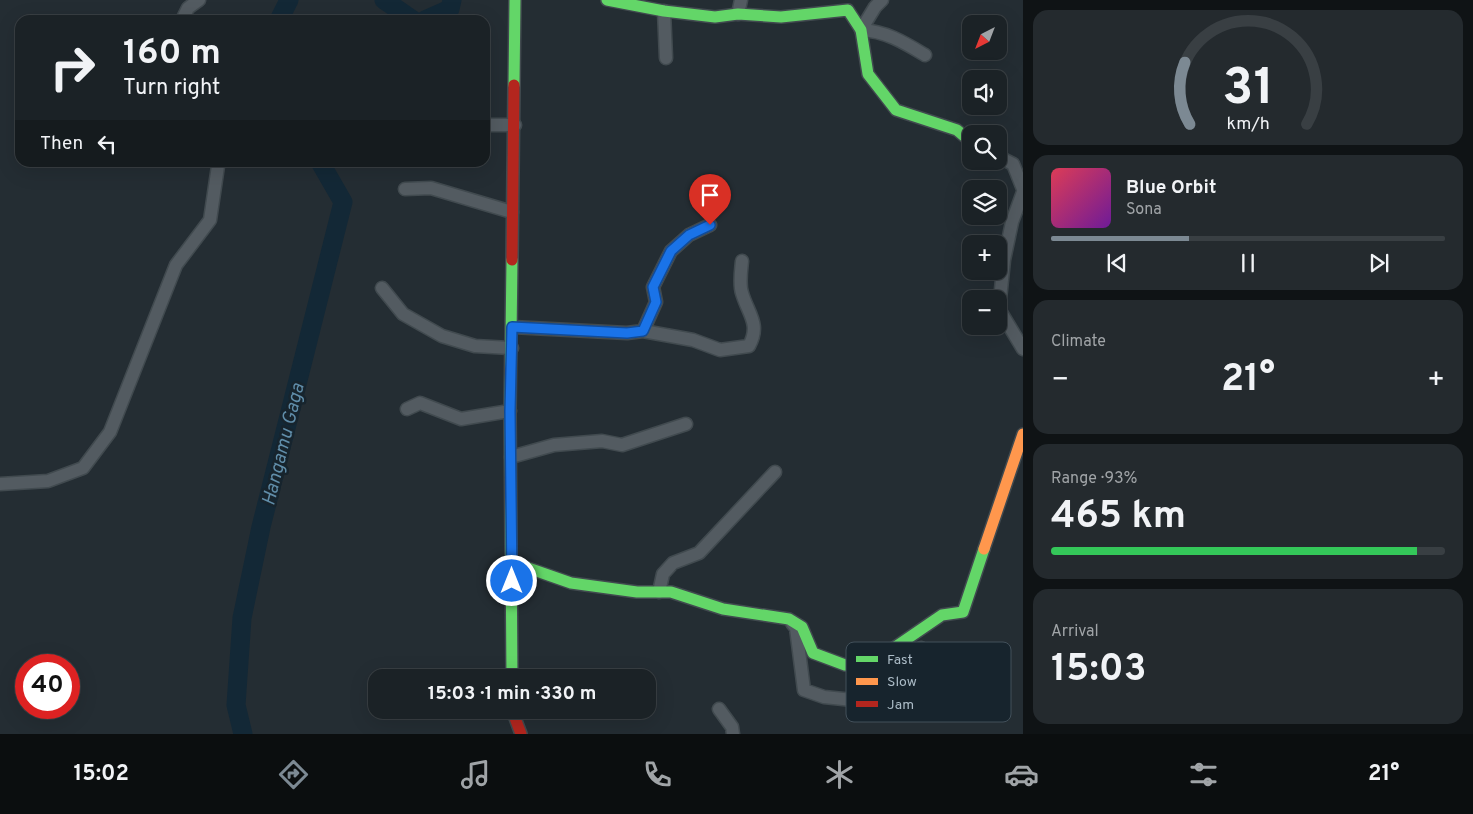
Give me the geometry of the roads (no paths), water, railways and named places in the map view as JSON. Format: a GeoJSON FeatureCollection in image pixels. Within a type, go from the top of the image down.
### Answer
{"type":"FeatureCollection","features":[{"type":"Feature","properties":{"kind":"street"},"geometry":{"type":"LineString","coordinates":[[184,15],[188,8],[199,0]]}},
{"type":"Feature","properties":{"kind":"street"},"geometry":{"type":"LineString","coordinates":[[512,669],[510,411],[515,125],[515,0]]}},
{"type":"Feature","properties":{"kind":"street"},"geometry":{"type":"LineString","coordinates":[[607,0],[664,11],[715,17],[738,14],[781,17],[848,10],[861,30],[868,74],[896,110],[957,130],[962,134]]}},
{"type":"Feature","properties":{"kind":"street"},"geometry":{"type":"LineString","coordinates":[[738,14],[741,0]]}},
{"type":"Feature","properties":{"kind":"street"},"geometry":{"type":"LineString","coordinates":[[861,30],[882,0]]}},
{"type":"Feature","properties":{"kind":"street"},"geometry":{"type":"LineString","coordinates":[[664,11],[666,58]]}},
{"type":"Feature","properties":{"kind":"street"},"geometry":{"type":"LineString","coordinates":[[861,30],[875,31],[897,38],[926,55]]}},
{"type":"Feature","properties":{"kind":"street"},"geometry":{"type":"LineString","coordinates":[[490,125],[515,125]]}},
{"type":"Feature","properties":{"kind":"street"},"geometry":{"type":"LineString","coordinates":[[1007,161],[1012,164],[1023,191],[1012,222],[1004,260],[999,309],[1023,350]]}},
{"type":"Feature","properties":{"kind":"street"},"geometry":{"type":"LineString","coordinates":[[0,484],[48,481],[83,468],[110,432],[176,265],[210,220],[218,167]]}},
{"type":"Feature","properties":{"kind":"street"},"geometry":{"type":"LineString","coordinates":[[404,189],[431,188],[512,212]]}},
{"type":"Feature","properties":{"kind":"street"},"geometry":{"type":"LineString","coordinates":[[643,331],[656,302],[653,287],[671,251],[689,235],[710,225]]}},
{"type":"Feature","properties":{"kind":"street"},"geometry":{"type":"LineString","coordinates":[[512,327],[627,333],[643,331],[692,340],[720,350],[749,346],[755,336],[754,326],[741,291],[742,261]]}},
{"type":"Feature","properties":{"kind":"street"},"geometry":{"type":"LineString","coordinates":[[382,288],[403,314],[442,336],[475,346],[512,348]]}},
{"type":"Feature","properties":{"kind":"street"},"geometry":{"type":"LineString","coordinates":[[407,409],[420,402],[461,419],[510,411]]}},
{"type":"Feature","properties":{"kind":"street"},"geometry":{"type":"LineString","coordinates":[[511,457],[554,445],[602,441],[622,445],[686,424]]}},
{"type":"Feature","properties":{"kind":"street"},"geometry":{"type":"LineString","coordinates":[[903,642],[942,615],[963,612],[1023,434]]}},
{"type":"Feature","properties":{"kind":"street"},"geometry":{"type":"LineString","coordinates":[[659,592],[663,574],[673,563],[700,553],[775,472]]}},
{"type":"Feature","properties":{"kind":"street"},"geometry":{"type":"LineString","coordinates":[[511,562],[571,583],[637,592],[671,592],[723,610],[789,619],[802,628],[813,653],[846,665]]}},
{"type":"Feature","properties":{"kind":"street"},"geometry":{"type":"LineString","coordinates":[[789,619],[796,628],[804,690],[824,697],[846,699]]}},
{"type":"Feature","properties":{"kind":"street"},"geometry":{"type":"LineString","coordinates":[[719,709],[732,727],[732,734]]}},
{"type":"Feature","properties":{"kind":"street"},"geometry":{"type":"LineString","coordinates":[[515,719],[521,734]]}},
{"type":"Feature","properties":{"kind":"waterway","name":"Hangamu Gaga"},"geometry":{"type":"LineString","coordinates":[[282,15],[289,0]]}},
{"type":"Feature","properties":{"kind":"waterway","name":"Hangamu Gaga"},"geometry":{"type":"LineString","coordinates":[[384,0],[406,15]]}},
{"type":"Feature","properties":{"kind":"waterway","name":"Hangamu Gaga"},"geometry":{"type":"LineString","coordinates":[[436,15],[450,9],[452,0]]}},
{"type":"Feature","properties":{"kind":"waterway","name":"Hangamu Gaga"},"geometry":{"type":"LineString","coordinates":[[243,734],[236,705],[242,618],[261,527],[343,202],[323,167]]}}]}
